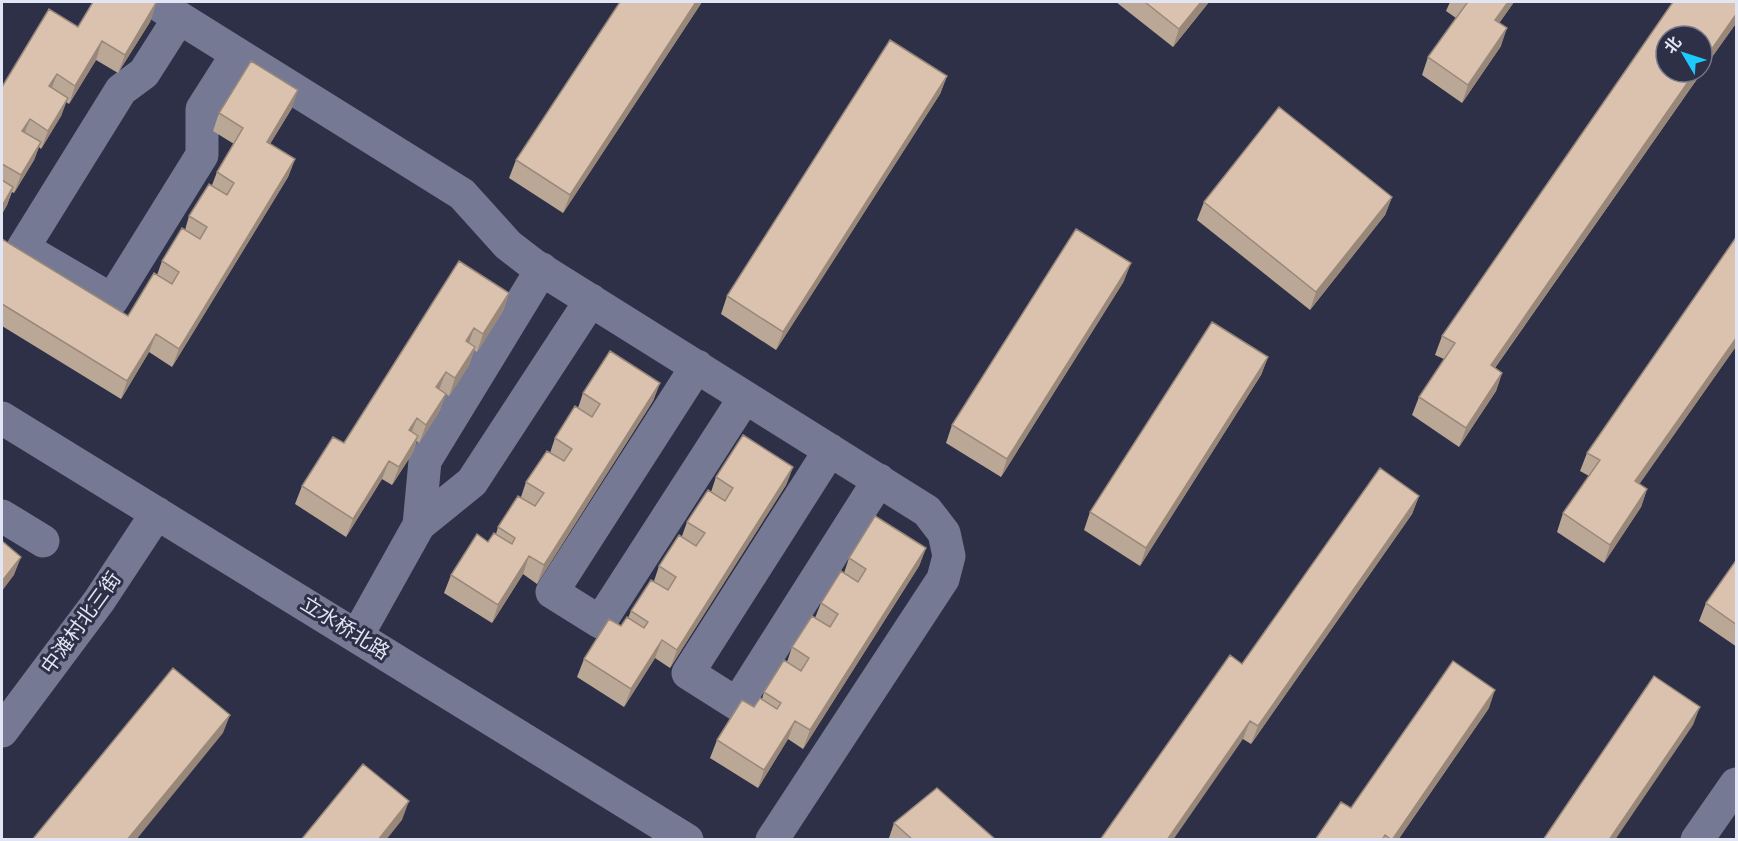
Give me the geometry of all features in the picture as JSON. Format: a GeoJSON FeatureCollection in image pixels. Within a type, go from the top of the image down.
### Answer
{"type":"FeatureCollection","features":[{"type":"Feature","properties":{"kind":"street"},"geometry":{"type":"LineString","coordinates":[[237,54],[202,109],[202,155],[111,300],[23,248],[120,90],[144,73],[167,10],[462,194],[508,245],[542,269],[927,511],[944,533],[950,556],[943,579],[772,840]]}},
{"type":"Feature","properties":{"kind":"street"},"geometry":{"type":"LineString","coordinates":[[420,525],[425,461],[542,269]]}},
{"type":"Feature","properties":{"kind":"street"},"geometry":{"type":"LineString","coordinates":[[357,636],[420,525],[472,482],[591,300]]}},
{"type":"Feature","properties":{"kind":"street"},"geometry":{"type":"LineString","coordinates":[[697,366],[552,592],[600,622],[745,397]]}},
{"type":"Feature","properties":{"kind":"street","name":"立水桥北路"},"geometry":{"type":"LineString","coordinates":[[2,418],[687,840]]}},
{"type":"Feature","properties":{"kind":"street"},"geometry":{"type":"LineString","coordinates":[[830,450],[688,673],[737,704],[879,480]]}},
{"type":"Feature","properties":{"kind":"street","name":"中滩村北三街"},"geometry":{"type":"LineString","coordinates":[[2,731],[99,601],[157,513]]}},
{"type":"Feature","properties":{"kind":"street"},"geometry":{"type":"LineString","coordinates":[[2,516],[43,541]]}},
{"type":"Feature","properties":{"kind":"street"},"geometry":{"type":"LineString","coordinates":[[1697,840],[1737,784]]}},
{"type":"Feature","properties":{"kind":"building"},"geometry":{"type":"Polygon","coordinates":[[[93,2],[156,3],[125,55],[102,41],[75,86],[57,74],[49,86],[68,98],[48,131],[30,119],[22,131],[41,142],[21,175],[2,164],[2,87],[49,9],[78,27],[93,2]]]}},
{"type":"Feature","properties":{"kind":"building"},"geometry":{"type":"Polygon","coordinates":[[[620,2],[696,2],[570,195],[516,160],[620,2]]]}},
{"type":"Feature","properties":{"kind":"building"},"geometry":{"type":"Polygon","coordinates":[[[1145,2],[1201,2],[1179,29],[1145,2]]]}},
{"type":"Feature","properties":{"kind":"building"},"geometry":{"type":"Polygon","coordinates":[[[1465,2],[1508,2],[1495,20],[1507,28],[1468,85],[1428,57],[1467,3],[1465,2]]]}},
{"type":"Feature","properties":{"kind":"building"},"geometry":{"type":"Polygon","coordinates":[[[1673,2],[1737,2],[1737,13],[1714,46],[1714,24],[1658,24],[1673,2]]]}},
{"type":"Feature","properties":{"kind":"building"},"geometry":{"type":"Polygon","coordinates":[[[1654,29],[1654,84],[1687,84],[1491,365],[1502,373],[1466,428],[1419,397],[1455,343],[1442,336],[1654,29]]]}},
{"type":"Feature","properties":{"kind":"building"},"geometry":{"type":"Polygon","coordinates":[[[890,40],[947,76],[783,332],[727,296],[890,40]]]}},
{"type":"Feature","properties":{"kind":"building"},"geometry":{"type":"Polygon","coordinates":[[[251,61],[298,90],[267,142],[295,159],[179,349],[156,334],[127,381],[2,304],[2,239],[128,316],[154,273],[172,284],[179,272],[162,261],[182,228],[200,239],[207,227],[189,216],[209,184],[227,195],[234,183],[217,172],[243,128],[219,113],[251,61]]]}},
{"type":"Feature","properties":{"kind":"building"},"geometry":{"type":"Polygon","coordinates":[[[1279,107],[1392,197],[1316,292],[1204,202],[1279,107]]]}},
{"type":"Feature","properties":{"kind":"building"},"geometry":{"type":"Polygon","coordinates":[[[2,180],[13,187],[2,206],[2,180]]]}},
{"type":"Feature","properties":{"kind":"building"},"geometry":{"type":"Polygon","coordinates":[[[1076,229],[1131,263],[1007,459],[952,425],[1076,229]]]}},
{"type":"Feature","properties":{"kind":"building"},"geometry":{"type":"Polygon","coordinates":[[[1737,236],[1737,337],[1635,481],[1647,489],[1610,545],[1563,513],[1600,460],[1587,453],[1737,236]]]}},
{"type":"Feature","properties":{"kind":"building"},"geometry":{"type":"Polygon","coordinates":[[[459,261],[509,293],[483,334],[474,328],[466,341],[475,347],[455,378],[446,372],[436,387],[446,394],[426,425],[417,418],[409,430],[418,436],[399,467],[389,461],[353,519],[302,486],[333,437],[344,443],[459,261]]]}},
{"type":"Feature","properties":{"kind":"building"},"geometry":{"type":"Polygon","coordinates":[[[1212,322],[1268,357],[1146,548],[1090,512],[1212,322]]]}},
{"type":"Feature","properties":{"kind":"building"},"geometry":{"type":"Polygon","coordinates":[[[610,351],[660,383],[544,565],[529,556],[498,605],[451,575],[477,534],[488,542],[494,533],[512,544],[515,538],[498,527],[518,496],[535,506],[544,493],[526,482],[547,451],[564,461],[572,449],[555,438],[575,406],[592,417],[600,404],[583,393],[610,351]]]}},
{"type":"Feature","properties":{"kind":"building"},"geometry":{"type":"Polygon","coordinates":[[[743,435],[793,467],[677,650],[662,640],[631,689],[584,659],[609,619],[621,626],[627,617],[644,628],[648,622],[631,611],[651,580],[668,590],[676,577],[659,566],[679,535],[696,546],[705,533],[687,522],[708,490],[725,501],[733,488],[716,477],[743,435]]]}},
{"type":"Feature","properties":{"kind":"building"},"geometry":{"type":"Polygon","coordinates":[[[1380,468],[1419,496],[1258,726],[1250,721],[1167,840],[1100,840],[1230,655],[1242,664],[1380,468]]]}},
{"type":"Feature","properties":{"kind":"building"},"geometry":{"type":"Polygon","coordinates":[[[875,516],[926,548],[810,730],[795,721],[764,770],[717,740],[742,700],[754,707],[760,698],[777,709],[781,703],[764,692],[784,660],[801,671],[809,658],[792,647],[812,616],[830,627],[838,614],[821,603],[841,571],[858,582],[866,569],[849,558],[875,516]]]}},
{"type":"Feature","properties":{"kind":"building"},"geometry":{"type":"Polygon","coordinates":[[[2,541],[21,557],[2,581],[2,541]]]}},
{"type":"Feature","properties":{"kind":"building"},"geometry":{"type":"Polygon","coordinates":[[[1737,559],[1737,625],[1706,603],[1737,559]]]}},
{"type":"Feature","properties":{"kind":"building"},"geometry":{"type":"Polygon","coordinates":[[[1453,661],[1495,690],[1392,840],[1385,835],[1382,840],[1315,840],[1341,802],[1351,808],[1453,661]]]}},
{"type":"Feature","properties":{"kind":"building"},"geometry":{"type":"Polygon","coordinates":[[[173,668],[230,715],[127,840],[32,840],[173,668]]]}},
{"type":"Feature","properties":{"kind":"building"},"geometry":{"type":"Polygon","coordinates":[[[1654,676],[1700,707],[1609,840],[1543,840],[1654,676]]]}},
{"type":"Feature","properties":{"kind":"building"},"geometry":{"type":"Polygon","coordinates":[[[363,764],[409,801],[378,840],[301,840],[363,764]]]}},
{"type":"Feature","properties":{"kind":"building"},"geometry":{"type":"Polygon","coordinates":[[[937,788],[996,840],[913,840],[894,823],[937,788]]]}}]}
